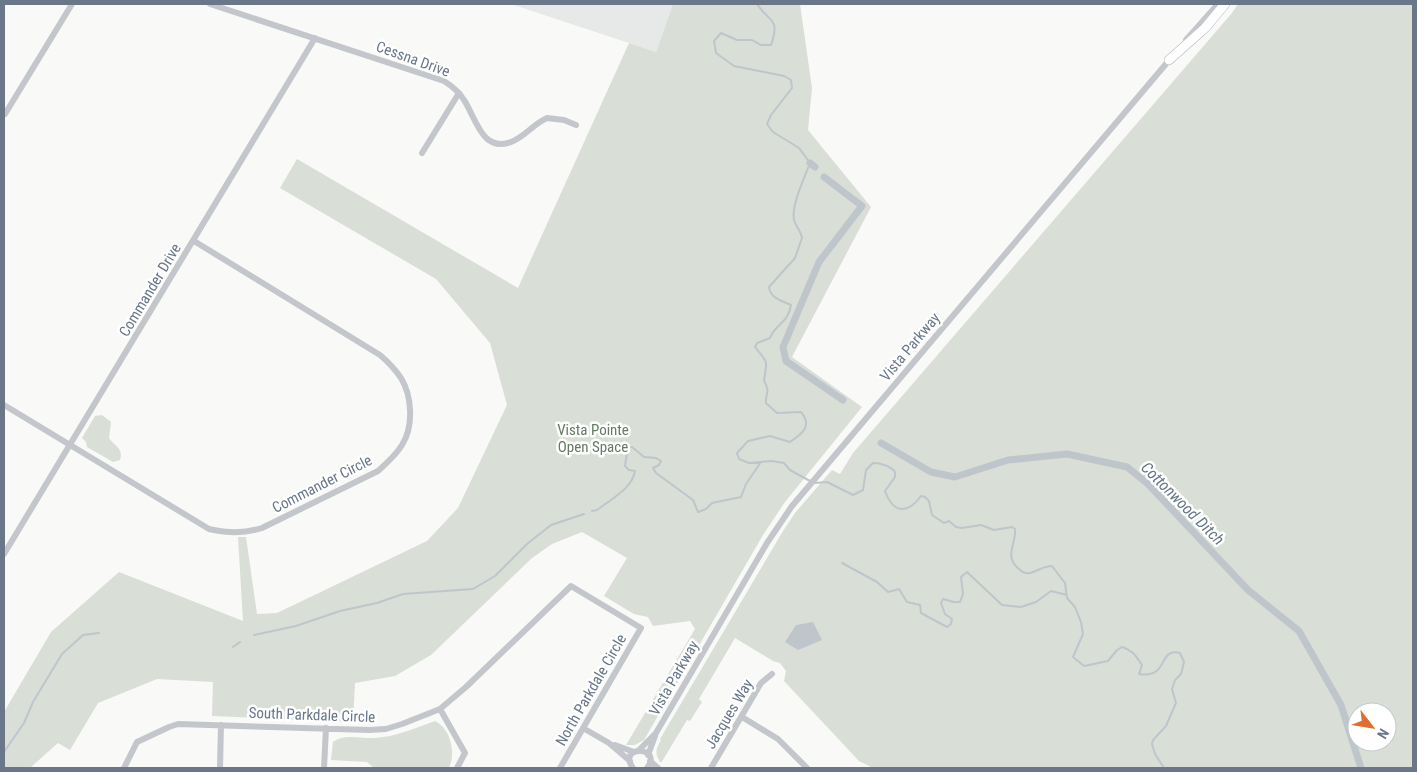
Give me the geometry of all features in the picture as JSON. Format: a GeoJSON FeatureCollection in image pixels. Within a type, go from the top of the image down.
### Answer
{"type":"FeatureCollection","features":[{"type":"Feature","properties":{"kind":"main road"},"geometry":{"type":"LineString","coordinates":[[1169,60],[1205,28],[1225,4]]}},
{"type":"Feature","properties":{"kind":"street"},"geometry":{"type":"LineString","coordinates":[[5,114],[72,4]]}},
{"type":"Feature","properties":{"kind":"street","name":"Cessna Drive"},"geometry":{"type":"LineString","coordinates":[[210,4],[444,81],[465,100],[484,136],[490,142],[497,144],[515,140],[547,118],[564,120],[576,125]]}},
{"type":"Feature","properties":{"kind":"street","name":"Vista Parkway"},"geometry":{"type":"LineString","coordinates":[[647,768],[656,732],[767,543],[792,506],[1218,4]]}},
{"type":"Feature","properties":{"kind":"street","name":"Commander Drive"},"geometry":{"type":"LineString","coordinates":[[4,554],[315,38]]}},
{"type":"Feature","properties":{"kind":"street"},"geometry":{"type":"LineString","coordinates":[[422,153],[459,93]]}},
{"type":"Feature","properties":{"kind":"street","name":"Commander Circle"},"geometry":{"type":"LineString","coordinates":[[4,404],[209,529],[230,533],[244,533],[260,528],[378,471],[403,444],[408,428],[410,409],[407,392],[401,377],[380,354],[194,241]]}},
{"type":"Feature","properties":{"kind":"street","name":"South Parkdale Circle"},"geometry":{"type":"LineString","coordinates":[[124,768],[137,742],[169,727],[188,723],[369,730],[386,729],[421,718],[440,708],[466,688],[571,586],[611,610]]}},
{"type":"Feature","properties":{"kind":"street","name":"North Parkdale Circle"},"geometry":{"type":"LineString","coordinates":[[560,768],[641,628],[611,610]]}},
{"type":"Feature","properties":{"kind":"street","name":"Jacques Way"},"geometry":{"type":"LineString","coordinates":[[711,768],[761,683],[772,674]]}},
{"type":"Feature","properties":{"kind":"street"},"geometry":{"type":"LineString","coordinates":[[440,708],[465,753],[457,768]]}},
{"type":"Feature","properties":{"kind":"street"},"geometry":{"type":"LineString","coordinates":[[742,717],[778,739],[807,768]]}},
{"type":"Feature","properties":{"kind":"street"},"geometry":{"type":"LineString","coordinates":[[220,768],[221,725]]}},
{"type":"Feature","properties":{"kind":"street"},"geometry":{"type":"LineString","coordinates":[[324,768],[326,728]]}},
{"type":"Feature","properties":{"kind":"street"},"geometry":{"type":"LineString","coordinates":[[583,728],[609,743],[636,751],[644,751],[658,768]]}},
{"type":"Feature","properties":{"kind":"street","name":"Vista Parkway"},"geometry":{"type":"LineString","coordinates":[[636,751],[656,732]]}},
{"type":"Feature","properties":{"kind":"street"},"geometry":{"type":"LineString","coordinates":[[609,743],[631,766],[636,751]]}},
{"type":"Feature","properties":{"kind":"shaded area"},"geometry":{"type":"Polygon","coordinates":[[[511,4],[673,4],[656,52],[511,4]]]}},
{"type":"Feature","properties":{"kind":"shaded area"},"geometry":{"type":"Polygon","coordinates":[[[813,622],[822,640],[798,650],[785,642],[796,625],[813,622]]]}},
{"type":"Feature","properties":{"kind":"green space","name":"Vista Pointe Open Space"},"geometry":{"type":"Polygon","coordinates":[[[673,4],[800,4],[812,88],[808,130],[871,207],[792,357],[862,407],[785,502],[763,535],[644,740],[635,745],[626,745],[695,629],[690,621],[653,626],[648,617],[634,614],[604,596],[627,558],[582,532],[552,544],[532,558],[431,655],[395,676],[355,683],[353,722],[212,716],[213,682],[157,679],[98,703],[70,750],[58,743],[30,768],[4,768],[4,712],[51,632],[119,572],[243,621],[238,537],[246,537],[257,614],[277,613],[427,541],[458,508],[507,405],[490,343],[436,279],[280,188],[297,159],[518,288],[629,43],[656,52],[673,4]]]}},
{"type":"Feature","properties":{"kind":"green space"},"geometry":{"type":"Polygon","coordinates":[[[1238,4],[1413,4],[1413,768],[873,768],[859,761],[784,681],[786,671],[780,663],[773,661],[735,638],[699,699],[702,702],[690,721],[687,720],[661,763],[657,754],[660,739],[783,531],[795,513],[832,470],[840,474],[853,453],[1238,4]]]}},
{"type":"Feature","properties":{"kind":"green space"},"geometry":{"type":"Polygon","coordinates":[[[102,415],[111,422],[109,438],[120,450],[120,460],[113,462],[87,447],[86,442],[82,438],[95,416],[102,415]]]}},
{"type":"Feature","properties":{"kind":"green space"},"geometry":{"type":"Polygon","coordinates":[[[435,721],[445,730],[451,742],[452,755],[449,768],[374,768],[367,762],[331,760],[333,742],[338,739],[390,736],[435,721]]]}},
{"type":"Feature","properties":{"kind":"waterway"},"geometry":{"type":"LineString","coordinates":[[757,4],[774,24],[775,29],[771,45],[761,45],[752,40],[737,40],[721,33],[714,41],[716,53],[734,66],[784,76],[791,80],[792,88],[771,115],[767,124],[773,132],[799,148],[810,163],[796,199],[794,214],[794,220],[802,238],[795,258],[769,287],[774,296],[791,305],[787,316],[770,338],[757,343],[755,347],[766,362],[764,381],[767,390],[766,403],[777,413],[801,412],[806,421],[806,426],[802,433],[790,442],[770,436],[748,441],[737,453],[739,459],[749,463],[772,461],[784,463],[790,470],[810,481]]}},
{"type":"Feature","properties":{"kind":"waterway","name":"Cottonwood Ditch"},"geometry":{"type":"LineString","coordinates":[[810,163],[815,167]]}},
{"type":"Feature","properties":{"kind":"waterway","name":"Cottonwood Ditch"},"geometry":{"type":"LineString","coordinates":[[824,177],[862,206],[819,262],[783,347],[786,361],[843,400]]}},
{"type":"Feature","properties":{"kind":"waterway","name":"Cottonwood Ditch"},"geometry":{"type":"LineString","coordinates":[[881,443],[931,472],[955,477],[1008,460],[1067,454],[1127,467],[1148,484],[1248,590],[1299,631],[1341,705],[1361,768]]}},
{"type":"Feature","properties":{"kind":"waterway"},"geometry":{"type":"LineString","coordinates":[[592,511],[597,510],[630,483],[635,471],[629,470],[625,466],[628,447],[632,447],[644,457],[656,458],[661,461],[659,465],[653,468],[656,473],[693,500],[698,512],[706,509],[712,503],[741,497],[746,484],[761,462]]}},
{"type":"Feature","properties":{"kind":"waterway"},"geometry":{"type":"LineString","coordinates":[[815,483],[827,482],[853,495],[863,490],[866,470],[873,463],[882,464],[895,472],[895,477],[885,491],[892,504],[896,507],[906,509],[921,496],[929,501],[932,515],[944,523],[949,521],[956,527],[962,528],[981,525],[994,530],[1012,527],[1015,529],[1011,554],[1014,564],[1024,573],[1052,566],[1065,583],[1067,598],[1075,607],[1083,634],[1073,657],[1084,666],[1108,661],[1122,647],[1132,652],[1142,665],[1139,674],[1149,674],[1160,668],[1168,654],[1173,652],[1180,653],[1184,662],[1181,674],[1175,680],[1172,689],[1176,703],[1166,726],[1153,740],[1152,744],[1155,754],[1164,768]]}},
{"type":"Feature","properties":{"kind":"waterway"},"geometry":{"type":"LineString","coordinates":[[254,635],[296,626],[340,611],[377,603],[403,594],[473,589],[495,576],[527,544],[551,525],[584,514]]}},
{"type":"Feature","properties":{"kind":"waterway"},"geometry":{"type":"LineString","coordinates":[[842,563],[877,582],[888,592],[899,589],[907,602],[920,605],[921,613],[947,627],[951,624],[952,619],[945,614],[941,603],[943,599],[960,602],[963,594],[961,577],[967,572],[1002,605],[1021,607],[1036,602],[1051,591],[1067,595]]}},
{"type":"Feature","properties":{"kind":"waterway"},"geometry":{"type":"LineString","coordinates":[[4,752],[24,723],[33,702],[62,654],[83,635],[99,633]]}},
{"type":"Feature","properties":{"kind":"waterway"},"geometry":{"type":"LineString","coordinates":[[233,647],[240,642]]}}]}
